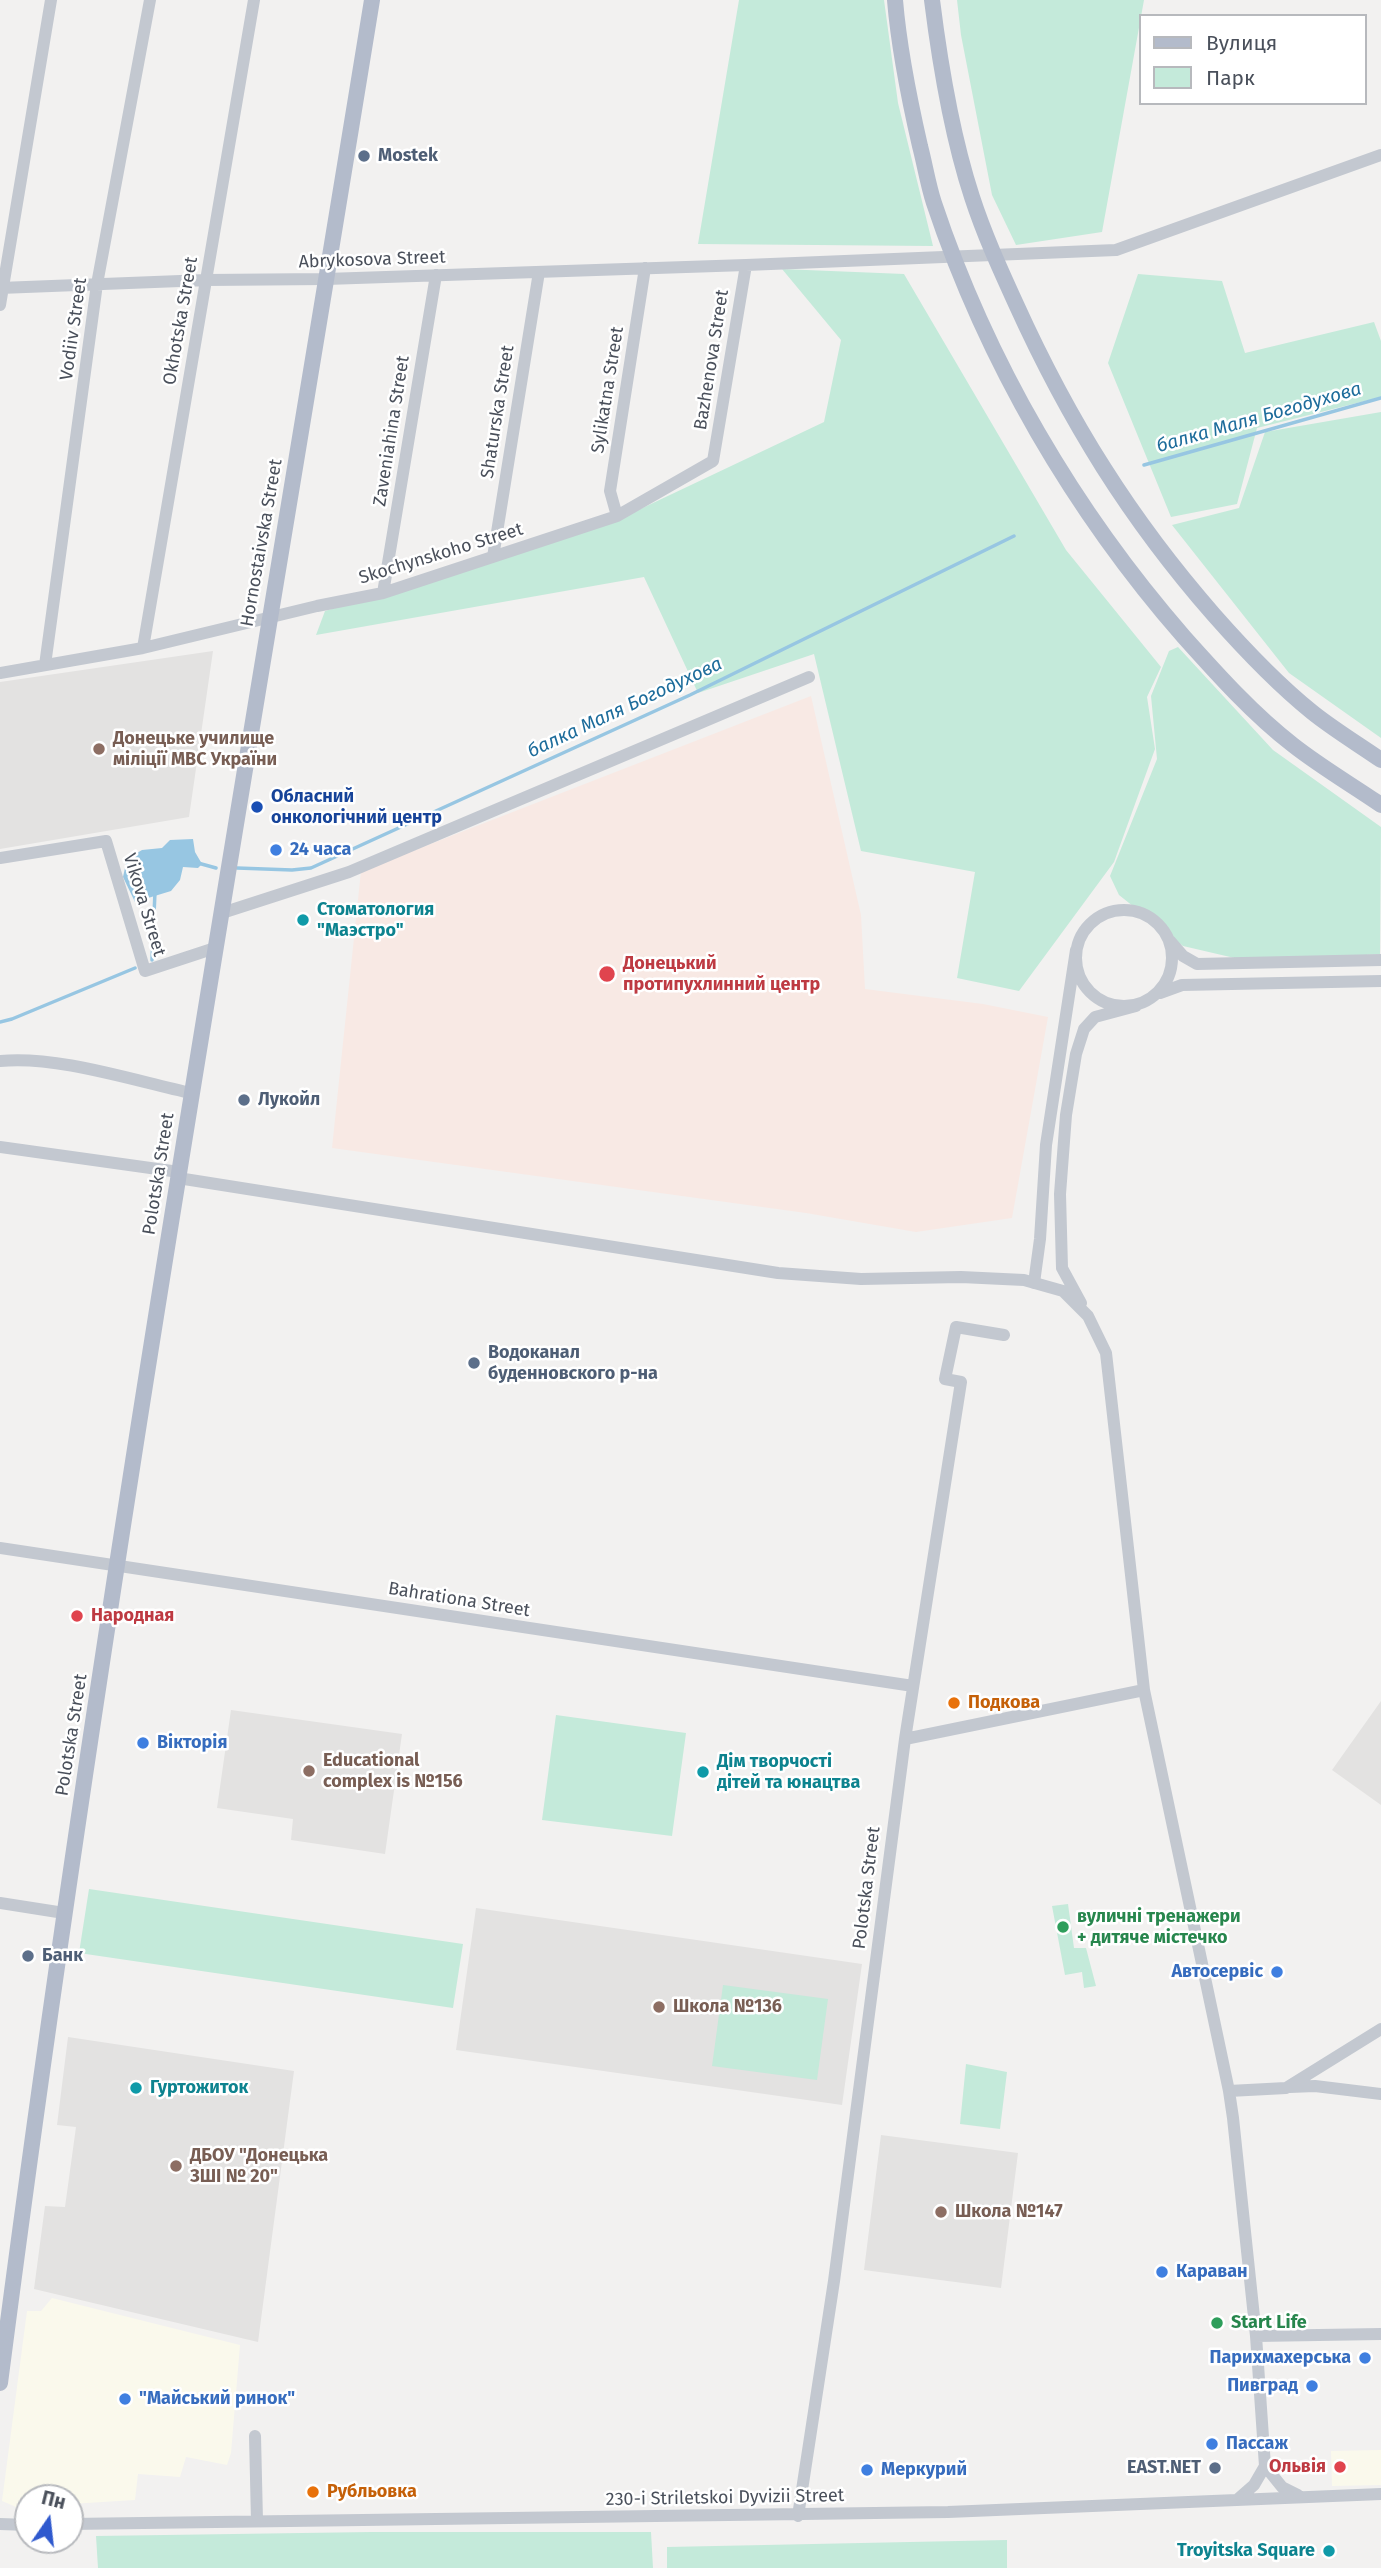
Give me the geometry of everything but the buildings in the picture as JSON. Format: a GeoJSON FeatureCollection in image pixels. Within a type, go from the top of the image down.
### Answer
{"type":"FeatureCollection","features":[{"type":"Feature","properties":{"kind":"main road","name":"Hornostaivska Street"},"geometry":{"type":"LineString","coordinates":[[191,1093],[372,0]]}},
{"type":"Feature","properties":{"kind":"main road"},"geometry":{"type":"LineString","coordinates":[[895,0],[909,100],[933,201],[970,296],[1004,371],[1037,431],[1117,554],[1156,605],[1256,712],[1293,744],[1381,805]]}},
{"type":"Feature","properties":{"kind":"main road"},"geometry":{"type":"LineString","coordinates":[[932,0],[946,93],[971,195],[1041,359],[1074,421],[1145,531],[1234,637],[1313,713],[1381,760]]}},
{"type":"Feature","properties":{"kind":"main road","name":"Polotska Street"},"geometry":{"type":"LineString","coordinates":[[0,2383],[64,1913],[191,1093]]}},
{"type":"Feature","properties":{"kind":"street"},"geometry":{"type":"LineString","coordinates":[[0,305],[51,0]]}},
{"type":"Feature","properties":{"kind":"street","name":"Vodiiv Street"},"geometry":{"type":"LineString","coordinates":[[45,665],[97,284],[150,0]]}},
{"type":"Feature","properties":{"kind":"street","name":"Okhotska Street"},"geometry":{"type":"LineString","coordinates":[[142,649],[254,0]]}},
{"type":"Feature","properties":{"kind":"street","name":"Abrykosova Street"},"geometry":{"type":"LineString","coordinates":[[1,288],[746,265],[1116,250],[1381,155]]}},
{"type":"Feature","properties":{"kind":"street","name":"Bazhenova Street"},"geometry":{"type":"LineString","coordinates":[[713,461],[746,265]]}},
{"type":"Feature","properties":{"kind":"street","name":"Sylikatna Street"},"geometry":{"type":"LineString","coordinates":[[617,516],[610,491],[645,268]]}},
{"type":"Feature","properties":{"kind":"street","name":"Shaturska Street"},"geometry":{"type":"LineString","coordinates":[[493,557],[539,272]]}},
{"type":"Feature","properties":{"kind":"street","name":"Zaveniahina Street"},"geometry":{"type":"LineString","coordinates":[[383,593],[436,275]]}},
{"type":"Feature","properties":{"kind":"street","name":"Skochynskoho Street"},"geometry":{"type":"LineString","coordinates":[[0,673],[142,649],[317,606],[383,593],[617,516],[713,461]]}},
{"type":"Feature","properties":{"kind":"street"},"geometry":{"type":"LineString","coordinates":[[222,913],[349,872],[809,677]]}},
{"type":"Feature","properties":{"kind":"street","name":"Vikova Street"},"geometry":{"type":"LineString","coordinates":[[0,858],[106,841],[145,971],[215,948]]}},
{"type":"Feature","properties":{"kind":"street"},"geometry":{"type":"LineString","coordinates":[[1034,1283],[1040,1239],[1046,1145],[1076,950],[1082,934],[1092,921],[1107,913],[1123,910],[1139,912],[1154,920],[1183,956],[1197,964],[1381,960]]}},
{"type":"Feature","properties":{"kind":"street"},"geometry":{"type":"LineString","coordinates":[[1156,995],[1170,976],[1173,961],[1168,938]]}},
{"type":"Feature","properties":{"kind":"street"},"geometry":{"type":"LineString","coordinates":[[1076,950],[1076,967],[1091,995],[1120,1007],[1136,1006]]}},
{"type":"Feature","properties":{"kind":"street"},"geometry":{"type":"LineString","coordinates":[[1238,2499],[1254,2485],[1265,2466],[1256,2336],[1229,2091],[1144,1690],[1105,1353],[1062,1268],[1060,1194],[1076,1054],[1084,1029],[1095,1017],[1136,1006],[1182,985],[1381,981]]}},
{"type":"Feature","properties":{"kind":"street"},"geometry":{"type":"LineString","coordinates":[[0,1061],[32,1059],[63,1064],[191,1093]]}},
{"type":"Feature","properties":{"kind":"street"},"geometry":{"type":"LineString","coordinates":[[0,1147],[778,1273],[861,1279],[961,1277],[1024,1280],[1063,1291],[1088,1316]]}},
{"type":"Feature","properties":{"kind":"street","name":"Polotska Street"},"geometry":{"type":"LineString","coordinates":[[798,2516],[835,2269],[905,1739],[961,1382],[945,1379],[956,1327],[1004,1335]]}},
{"type":"Feature","properties":{"kind":"street","name":"Bahrationa Street"},"geometry":{"type":"LineString","coordinates":[[0,1548],[913,1686]]}},
{"type":"Feature","properties":{"kind":"street"},"geometry":{"type":"LineString","coordinates":[[905,1739],[1144,1690]]}},
{"type":"Feature","properties":{"kind":"street"},"geometry":{"type":"LineString","coordinates":[[0,1903],[64,1913]]}},
{"type":"Feature","properties":{"kind":"street"},"geometry":{"type":"LineString","coordinates":[[1286,2088],[1381,2029]]}},
{"type":"Feature","properties":{"kind":"street"},"geometry":{"type":"LineString","coordinates":[[1229,2091],[1315,2086],[1381,2094]]}},
{"type":"Feature","properties":{"kind":"street"},"geometry":{"type":"LineString","coordinates":[[1256,2336],[1381,2334]]}},
{"type":"Feature","properties":{"kind":"street"},"geometry":{"type":"LineString","coordinates":[[254,2436],[257,2521]]}},
{"type":"Feature","properties":{"kind":"street"},"geometry":{"type":"LineString","coordinates":[[1265,2466],[1282,2487],[1301,2497]]}},
{"type":"Feature","properties":{"kind":"street","name":"230-i Striletskoi Dyvizii Street"},"geometry":{"type":"LineString","coordinates":[[84,2524],[798,2516],[1381,2494]]}},
{"type":"Feature","properties":{"kind":"shaded area","name":"Донецьке училище міліції МВС України"},"geometry":{"type":"Polygon","coordinates":[[[213,651],[189,817],[0,849],[0,682],[213,651]]]}},
{"type":"Feature","properties":{"kind":"shaded area","name":"Донецький протипухлинний центр"},"geometry":{"type":"Polygon","coordinates":[[[811,696],[861,915],[865,989],[983,1004],[1048,1017],[1012,1218],[916,1232],[806,1213],[332,1148],[361,871],[811,696]]]}},
{"type":"Feature","properties":{"kind":"shaded area"},"geometry":{"type":"Polygon","coordinates":[[[1381,1701],[1381,1805],[1332,1770],[1381,1701]]]}},
{"type":"Feature","properties":{"kind":"shaded area","name":"Educational complex is №156"},"geometry":{"type":"Polygon","coordinates":[[[231,1710],[402,1734],[385,1854],[291,1840],[293,1819],[217,1808],[231,1710]]]}},
{"type":"Feature","properties":{"kind":"shaded area","name":"Школа №136"},"geometry":{"type":"Polygon","coordinates":[[[476,1908],[862,1964],[842,2105],[456,2050],[476,1908]]]}},
{"type":"Feature","properties":{"kind":"shaded area","name":"ДБОУ \"Донецька ЗШІ № 20\""},"geometry":{"type":"Polygon","coordinates":[[[68,2037],[294,2071],[258,2342],[34,2289],[45,2206],[65,2207],[76,2127],[57,2125],[68,2037]]]}},
{"type":"Feature","properties":{"kind":"shaded area","name":"Школа №147"},"geometry":{"type":"Polygon","coordinates":[[[881,2135],[1018,2153],[1001,2288],[864,2270],[881,2135]]]}},
{"type":"Feature","properties":{"kind":"shaded area","name":"\"Майський ринок\""},"geometry":{"type":"Polygon","coordinates":[[[52,2298],[240,2345],[231,2453],[227,2465],[186,2457],[180,2477],[138,2474],[135,2500],[84,2503],[84,2484],[14,2484],[14,2506],[2,2501],[27,2311],[41,2311],[52,2298]]]}},
{"type":"Feature","properties":{"kind":"shaded area"},"geometry":{"type":"Polygon","coordinates":[[[1381,2450],[1381,2485],[1332,2486],[1331,2451],[1381,2450]]]}},
{"type":"Feature","properties":{"kind":"green space"},"geometry":{"type":"Polygon","coordinates":[[[739,0],[884,0],[898,103],[933,246],[698,244],[739,0]]]}},
{"type":"Feature","properties":{"kind":"green space"},"geometry":{"type":"Polygon","coordinates":[[[957,0],[1144,0],[1102,232],[1016,245],[992,195],[961,35],[957,0]]]}},
{"type":"Feature","properties":{"kind":"green space"},"geometry":{"type":"Polygon","coordinates":[[[782,269],[904,274],[1066,550],[1161,667],[1147,697],[1155,749],[1114,862],[1019,991],[957,978],[975,872],[861,851],[814,654],[698,693],[644,577],[316,635],[325,611],[615,521],[824,422],[841,340],[782,269]]]}},
{"type":"Feature","properties":{"kind":"green space"},"geometry":{"type":"Polygon","coordinates":[[[1138,274],[1222,281],[1245,353],[1374,322],[1381,341],[1381,397],[1257,428],[1237,504],[1171,517],[1108,363],[1138,274]]]}},
{"type":"Feature","properties":{"kind":"green space"},"geometry":{"type":"Polygon","coordinates":[[[1381,412],[1381,738],[1289,673],[1172,525],[1239,508],[1265,432],[1381,412]]]}},
{"type":"Feature","properties":{"kind":"green space"},"geometry":{"type":"Polygon","coordinates":[[[1178,647],[1273,750],[1381,827],[1380,954],[1256,963],[1183,946],[1119,895],[1110,876],[1157,759],[1151,696],[1169,651],[1178,647]]]}},
{"type":"Feature","properties":{"kind":"green space"},"geometry":{"type":"Polygon","coordinates":[[[556,1715],[686,1733],[672,1836],[542,1820],[556,1715]]]}},
{"type":"Feature","properties":{"kind":"green space"},"geometry":{"type":"Polygon","coordinates":[[[89,1889],[463,1944],[453,2008],[79,1953],[89,1889]]]}},
{"type":"Feature","properties":{"kind":"green space","name":"вуличні тренажери + дитяче містечко"},"geometry":{"type":"Polygon","coordinates":[[[1068,1904],[1074,1948],[1086,1948],[1096,1986],[1084,1988],[1082,1972],[1065,1975],[1052,1906],[1068,1904]]]}},
{"type":"Feature","properties":{"kind":"green space"},"geometry":{"type":"Polygon","coordinates":[[[723,1985],[828,1999],[817,2080],[712,2066],[723,1985]]]}},
{"type":"Feature","properties":{"kind":"green space"},"geometry":{"type":"Polygon","coordinates":[[[966,2064],[1007,2072],[1000,2129],[960,2124],[966,2064]]]}},
{"type":"Feature","properties":{"kind":"green space"},"geometry":{"type":"Polygon","coordinates":[[[651,2532],[653,2568],[98,2568],[96,2536],[651,2532]]]}},
{"type":"Feature","properties":{"kind":"green space"},"geometry":{"type":"Polygon","coordinates":[[[1007,2540],[1007,2568],[667,2568],[667,2547],[1007,2540]]]}},
{"type":"Feature","properties":{"kind":"water"},"geometry":{"type":"Polygon","coordinates":[[[193,839],[195,852],[202,864],[198,868],[183,867],[180,880],[171,891],[135,902],[123,877],[127,859],[142,850],[162,848],[170,840],[193,839]]]}},
{"type":"Feature","properties":{"kind":"waterway","name":"балка Маля Богодухова"},"geometry":{"type":"LineString","coordinates":[[1144,465],[1381,398]]}},
{"type":"Feature","properties":{"kind":"waterway","name":"балка Маля Богодухова"},"geometry":{"type":"LineString","coordinates":[[237,868],[311,868],[690,695],[1014,536]]}},
{"type":"Feature","properties":{"kind":"waterway","name":"балка Маля Богодухова"},"geometry":{"type":"LineString","coordinates":[[198,863],[216,868]]}},
{"type":"Feature","properties":{"kind":"waterway","name":"балка Маля Богодухова"},"geometry":{"type":"LineString","coordinates":[[152,960],[155,892]]}},
{"type":"Feature","properties":{"kind":"waterway","name":"балка Маля Богодухова"},"geometry":{"type":"LineString","coordinates":[[0,1022],[135,968]]}},
{"type":"Feature","properties":{"kind":"place","name":"Mostek"},"geometry":{"type":"Point","coordinates":[364,156]}},
{"type":"Feature","properties":{"kind":"place","name":"Донецьке училище міліції МВС України"},"geometry":{"type":"Point","coordinates":[99,749]}},
{"type":"Feature","properties":{"kind":"place","name":"Обласний онкологічний центр"},"geometry":{"type":"Point","coordinates":[257,807]}},
{"type":"Feature","properties":{"kind":"place","name":"24 часа"},"geometry":{"type":"Point","coordinates":[276,850]}},
{"type":"Feature","properties":{"kind":"place","name":"Стоматология \"Маэстро\""},"geometry":{"type":"Point","coordinates":[303,920]}},
{"type":"Feature","properties":{"kind":"place","name":"Донецький протипухлинний центр"},"geometry":{"type":"Point","coordinates":[607,974]}},
{"type":"Feature","properties":{"kind":"place","name":"Лукойл"},"geometry":{"type":"Point","coordinates":[244,1100]}},
{"type":"Feature","properties":{"kind":"place","name":"Водоканал буденновского р-на"},"geometry":{"type":"Point","coordinates":[474,1363]}},
{"type":"Feature","properties":{"kind":"place","name":"Народная"},"geometry":{"type":"Point","coordinates":[77,1616]}},
{"type":"Feature","properties":{"kind":"place","name":"Подкова"},"geometry":{"type":"Point","coordinates":[954,1703]}},
{"type":"Feature","properties":{"kind":"place","name":"Вікторія"},"geometry":{"type":"Point","coordinates":[143,1743]}},
{"type":"Feature","properties":{"kind":"place","name":"Educational complex is №156"},"geometry":{"type":"Point","coordinates":[309,1771]}},
{"type":"Feature","properties":{"kind":"place","name":"Дім творчості дітей та юнацтва"},"geometry":{"type":"Point","coordinates":[703,1772]}},
{"type":"Feature","properties":{"kind":"place","name":"вуличні тренажери + дитяче містечко"},"geometry":{"type":"Point","coordinates":[1063,1927]}},
{"type":"Feature","properties":{"kind":"place","name":"Банк"},"geometry":{"type":"Point","coordinates":[28,1956]}},
{"type":"Feature","properties":{"kind":"place","name":"Автосервіс"},"geometry":{"type":"Point","coordinates":[1277,1972]}},
{"type":"Feature","properties":{"kind":"place","name":"Школа №136"},"geometry":{"type":"Point","coordinates":[659,2007]}},
{"type":"Feature","properties":{"kind":"place","name":"Гуртожиток"},"geometry":{"type":"Point","coordinates":[136,2088]}},
{"type":"Feature","properties":{"kind":"place","name":"ДБОУ \"Донецька ЗШІ № 20\""},"geometry":{"type":"Point","coordinates":[176,2166]}},
{"type":"Feature","properties":{"kind":"place","name":"Школа №147"},"geometry":{"type":"Point","coordinates":[941,2212]}},
{"type":"Feature","properties":{"kind":"place","name":"Караван"},"geometry":{"type":"Point","coordinates":[1162,2272]}},
{"type":"Feature","properties":{"kind":"place","name":"Start Life"},"geometry":{"type":"Point","coordinates":[1217,2323]}},
{"type":"Feature","properties":{"kind":"place","name":"Парихмахерська"},"geometry":{"type":"Point","coordinates":[1365,2358]}},
{"type":"Feature","properties":{"kind":"place","name":"Пивград"},"geometry":{"type":"Point","coordinates":[1312,2386]}},
{"type":"Feature","properties":{"kind":"place","name":"\"Майський ринок\""},"geometry":{"type":"Point","coordinates":[125,2399]}},
{"type":"Feature","properties":{"kind":"place","name":"Пассаж"},"geometry":{"type":"Point","coordinates":[1212,2444]}},
{"type":"Feature","properties":{"kind":"place","name":"Ольвія"},"geometry":{"type":"Point","coordinates":[1340,2467]}},
{"type":"Feature","properties":{"kind":"place","name":"EAST.NET"},"geometry":{"type":"Point","coordinates":[1215,2468]}},
{"type":"Feature","properties":{"kind":"place","name":"Меркурий"},"geometry":{"type":"Point","coordinates":[867,2470]}},
{"type":"Feature","properties":{"kind":"place","name":"Рубльовка"},"geometry":{"type":"Point","coordinates":[313,2492]}},
{"type":"Feature","properties":{"kind":"place","name":"Troyitska Square"},"geometry":{"type":"Point","coordinates":[1329,2551]}}]}
